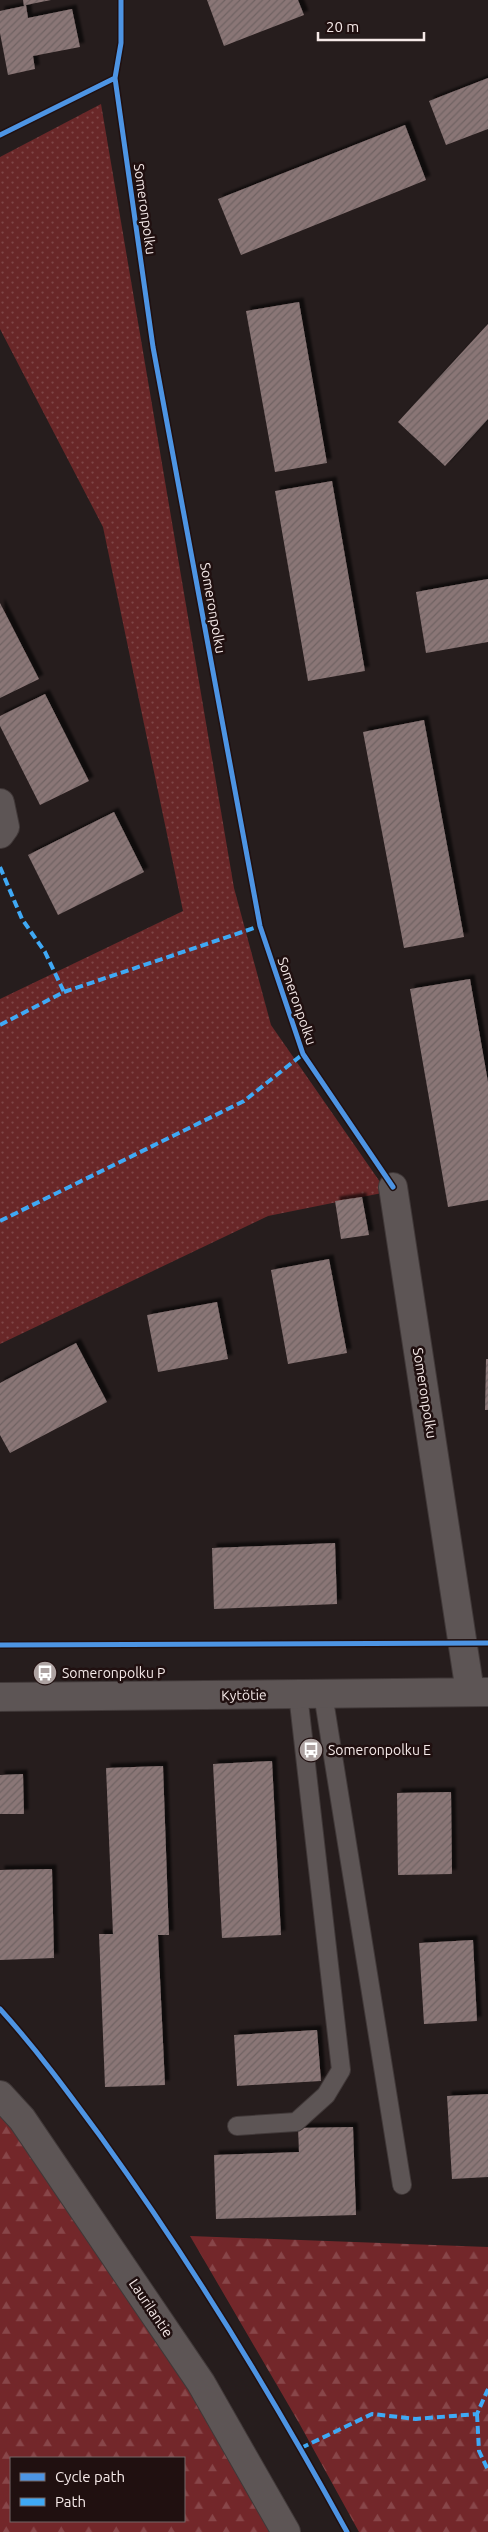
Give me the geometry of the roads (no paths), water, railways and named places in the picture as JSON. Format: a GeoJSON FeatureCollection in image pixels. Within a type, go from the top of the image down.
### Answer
{"type":"FeatureCollection","features":[{"type":"Feature","properties":{"kind":"street"},"geometry":{"type":"LineString","coordinates":[[0,803],[5,828],[0,834]]}},
{"type":"Feature","properties":{"kind":"street","name":"Someronpolku"},"geometry":{"type":"LineString","coordinates":[[393,1186],[479,1692]]}},
{"type":"Feature","properties":{"kind":"street","name":"Kytötie"},"geometry":{"type":"LineString","coordinates":[[0,1697],[479,1692]]}},
{"type":"Feature","properties":{"kind":"street","name":"Laurilantie"},"geometry":{"type":"LineString","coordinates":[[0,2095],[22,2119],[201,2383],[286,2532]]}},
{"type":"Feature","properties":{"kind":"lane"},"geometry":{"type":"LineString","coordinates":[[237,2126],[296,2122],[326,2095],[341,2070],[310,1694]]}},
{"type":"Feature","properties":{"kind":"lane"},"geometry":{"type":"LineString","coordinates":[[310,1694],[402,2185]]}},
{"type":"Feature","properties":{"kind":"place","name":"Someronpolku P"},"geometry":{"type":"Point","coordinates":[45,1673]}},
{"type":"Feature","properties":{"kind":"place","name":"Someronpolku E"},"geometry":{"type":"Point","coordinates":[311,1750]}}]}
